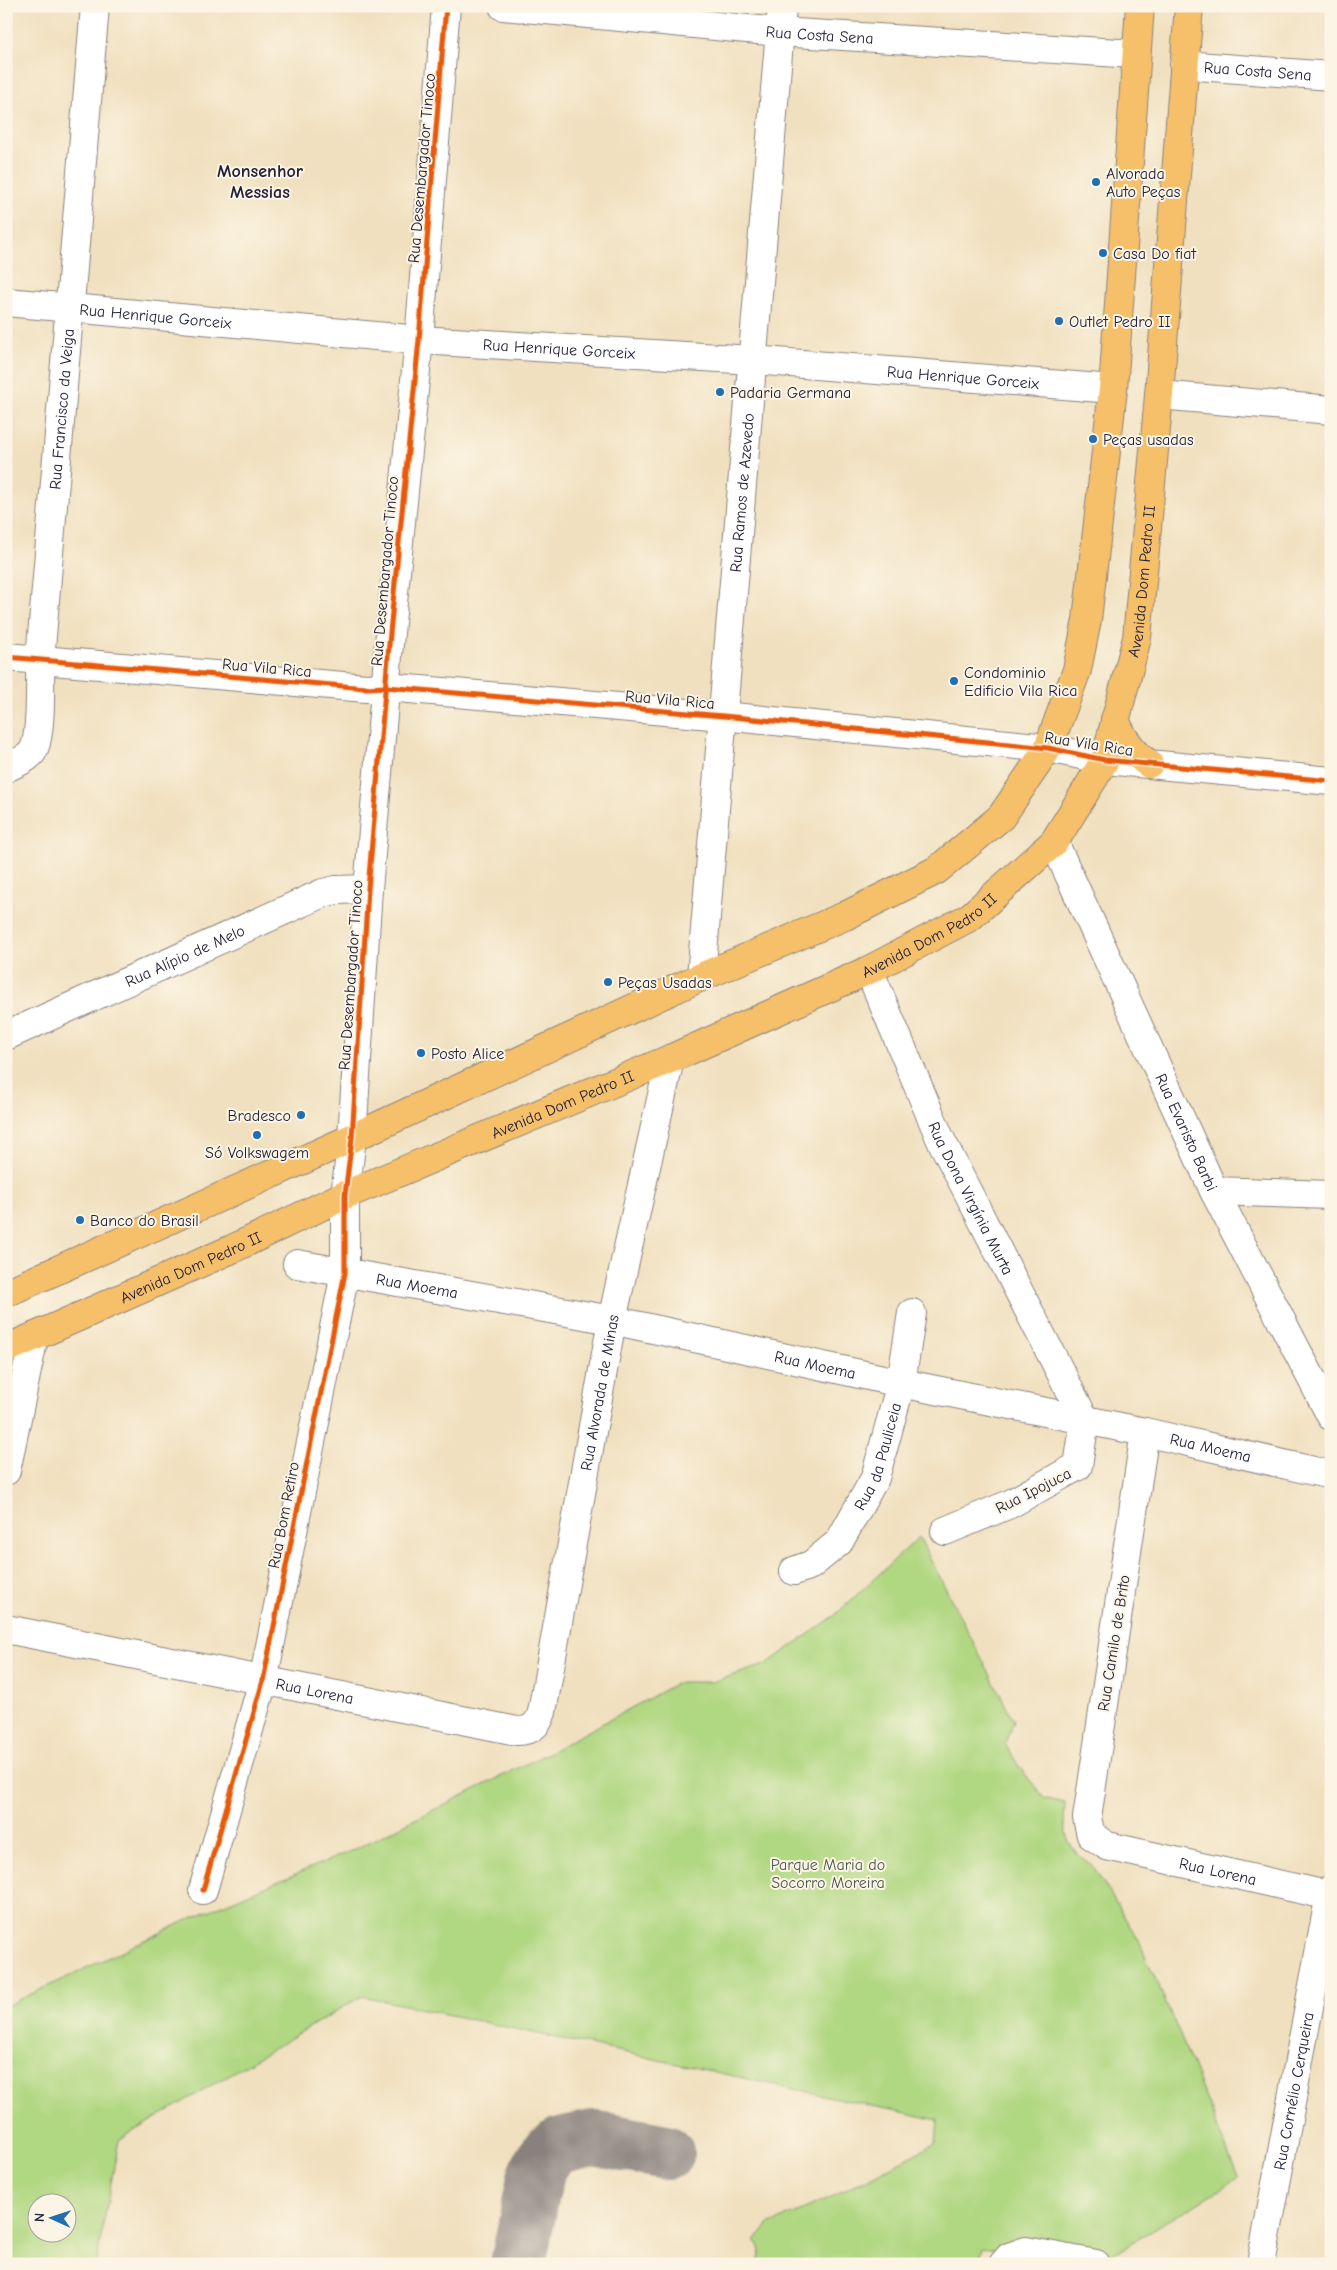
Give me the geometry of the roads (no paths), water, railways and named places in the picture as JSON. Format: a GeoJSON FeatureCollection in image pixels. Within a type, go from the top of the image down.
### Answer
{"type":"FeatureCollection","features":[{"type":"Feature","properties":{"kind":"main road"},"geometry":{"type":"LineString","coordinates":[[6,1293],[352,1138],[701,977],[845,916],[937,870],[1001,817],[1048,748],[1077,670],[1087,620],[1113,389],[1135,54],[1140,6]]}},
{"type":"Feature","properties":{"kind":"main road","name":"Avenida Dom Pedro II"},"geometry":{"type":"LineString","coordinates":[[6,1349],[223,1253],[345,1195],[670,1058],[870,970],[970,917],[1054,842],[1105,760],[1137,638],[1159,395],[1189,6]]}},
{"type":"Feature","properties":{"kind":"main road"},"geometry":{"type":"LineString","coordinates":[[1115,719],[1122,735],[1132,749],[1149,764]]}},
{"type":"Feature","properties":{"kind":"street","name":"Rua Francisco da Veiga"},"geometry":{"type":"LineString","coordinates":[[6,768],[33,752],[38,734],[40,660],[94,6]]}},
{"type":"Feature","properties":{"kind":"street","name":"Rua Desembargador Tinoco"},"geometry":{"type":"LineString","coordinates":[[352,1138],[368,889],[419,340],[446,6]]}},
{"type":"Feature","properties":{"kind":"street","name":"Rua Costa Sena"},"geometry":{"type":"LineString","coordinates":[[503,6],[781,19],[1135,54]]}},
{"type":"Feature","properties":{"kind":"street","name":"Rua Ramos de Azevedo"},"geometry":{"type":"LineString","coordinates":[[701,977],[781,19]]}},
{"type":"Feature","properties":{"kind":"street","name":"Rua Costa Sena"},"geometry":{"type":"LineString","coordinates":[[1184,65],[1331,76]]}},
{"type":"Feature","properties":{"kind":"street","name":"Rua Henrique Gorceix"},"geometry":{"type":"LineString","coordinates":[[6,302],[419,340],[754,360],[1113,389]]}},
{"type":"Feature","properties":{"kind":"street"},"geometry":{"type":"LineString","coordinates":[[1159,395],[1331,410]]}},
{"type":"Feature","properties":{"kind":"street","name":"Rua Vila Rica"},"geometry":{"type":"LineString","coordinates":[[6,657],[366,688],[386,686],[723,716],[1048,748],[1105,760],[1331,781]]}},
{"type":"Feature","properties":{"kind":"street","name":"Rua Evaristo Barbi"},"geometry":{"type":"LineString","coordinates":[[1054,842],[1214,1190],[1331,1416]]}},
{"type":"Feature","properties":{"kind":"street","name":"Rua Alípio de Melo"},"geometry":{"type":"LineString","coordinates":[[6,1036],[323,894],[345,889],[368,889]]}},
{"type":"Feature","properties":{"kind":"street","name":"Rua Dona Virgínia Murta"},"geometry":{"type":"LineString","coordinates":[[870,970],[940,1138],[1085,1420]]}},
{"type":"Feature","properties":{"kind":"street","name":"Rua Alvorada de Minas"},"geometry":{"type":"LineString","coordinates":[[535,1726],[542,1712],[612,1320],[670,1058]]}},
{"type":"Feature","properties":{"kind":"street","name":"Rua Bom Retiro"},"geometry":{"type":"LineString","coordinates":[[203,1890],[263,1681],[345,1273],[345,1195],[352,1138]]}},
{"type":"Feature","properties":{"kind":"street"},"geometry":{"type":"LineString","coordinates":[[1214,1190],[1331,1195]]}},
{"type":"Feature","properties":{"kind":"street","name":"Rua Moema"},"geometry":{"type":"LineString","coordinates":[[297,1264],[612,1320],[901,1383],[1145,1432],[1331,1475]]}},
{"type":"Feature","properties":{"kind":"street","name":"Rua da Pauliceia"},"geometry":{"type":"LineString","coordinates":[[794,1571],[810,1565],[839,1542],[875,1478],[901,1383],[912,1313]]}},
{"type":"Feature","properties":{"kind":"street"},"geometry":{"type":"LineString","coordinates":[[6,1472],[34,1337]]}},
{"type":"Feature","properties":{"kind":"street","name":"Rua Ipojuca"},"geometry":{"type":"LineString","coordinates":[[945,1531],[1010,1504],[1078,1466],[1085,1420]]}},
{"type":"Feature","properties":{"kind":"street","name":"Rua Camilo de Brito"},"geometry":{"type":"LineString","coordinates":[[1107,1846],[1091,1835],[1087,1818],[1145,1432]]}},
{"type":"Feature","properties":{"kind":"street","name":"Rua Lorena"},"geometry":{"type":"LineString","coordinates":[[6,1629],[517,1731],[526,1731],[535,1726]]}},
{"type":"Feature","properties":{"kind":"street","name":"Rua Lorena"},"geometry":{"type":"LineString","coordinates":[[1107,1846],[1330,1894]]}},
{"type":"Feature","properties":{"kind":"street","name":"Rua Cornélio Cerqueira"},"geometry":{"type":"LineString","coordinates":[[1261,2264],[1330,1894]]}},
{"type":"Feature","properties":{"kind":"street"},"geometry":{"type":"LineString","coordinates":[[1006,2260],[1026,2251],[1096,2264]]}},
{"type":"Feature","properties":{"kind":"place","name":"Alvorada Auto Peças"},"geometry":{"type":"Point","coordinates":[1096,182]}},
{"type":"Feature","properties":{"kind":"place","name":"Casa Do fiat"},"geometry":{"type":"Point","coordinates":[1103,253]}},
{"type":"Feature","properties":{"kind":"place","name":"Outlet Pedro II"},"geometry":{"type":"Point","coordinates":[1059,321]}},
{"type":"Feature","properties":{"kind":"place","name":"Padaria Germana"},"geometry":{"type":"Point","coordinates":[720,392]}},
{"type":"Feature","properties":{"kind":"place","name":"Peças usadas"},"geometry":{"type":"Point","coordinates":[1093,439]}},
{"type":"Feature","properties":{"kind":"place","name":"Condominio Edificio Vila Rica"},"geometry":{"type":"Point","coordinates":[954,681]}},
{"type":"Feature","properties":{"kind":"place","name":"Peças Usadas"},"geometry":{"type":"Point","coordinates":[608,982]}},
{"type":"Feature","properties":{"kind":"place","name":"Posto Alice"},"geometry":{"type":"Point","coordinates":[421,1053]}},
{"type":"Feature","properties":{"kind":"place","name":"Bradesco"},"geometry":{"type":"Point","coordinates":[301,1115]}},
{"type":"Feature","properties":{"kind":"place","name":"Só Volkswagem"},"geometry":{"type":"Point","coordinates":[257,1135]}},
{"type":"Feature","properties":{"kind":"place","name":"Banco do Brasil"},"geometry":{"type":"Point","coordinates":[80,1220]}},
{"type":"Feature","properties":{"kind":"district","name":"Monsenhor Messias"},"geometry":{"type":"Point","coordinates":[260,181]}},
{"type":"Feature","properties":{"kind":"park label","name":"Parque Maria do Socorro Moreira"},"geometry":{"type":"Point","coordinates":[828,1873]}}]}
